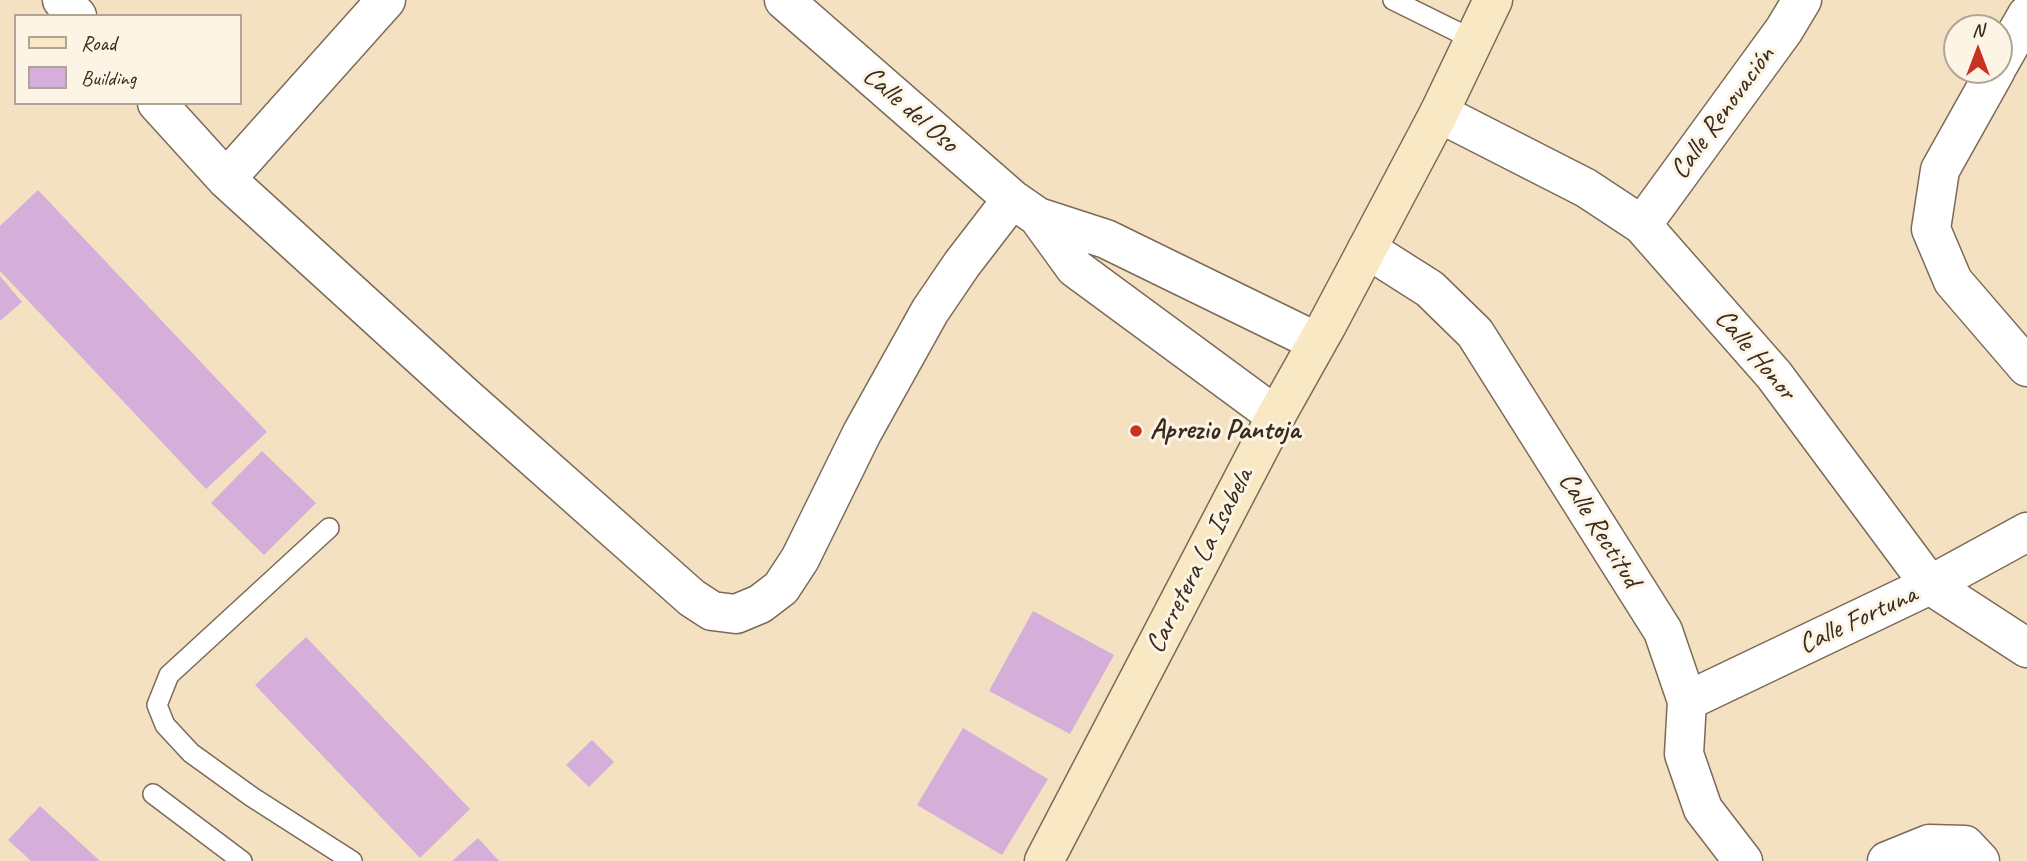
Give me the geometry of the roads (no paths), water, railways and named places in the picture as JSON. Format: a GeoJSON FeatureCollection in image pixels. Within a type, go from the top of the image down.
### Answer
{"type":"FeatureCollection","features":[{"type":"Feature","properties":{"kind":"main road","name":"Carretera La Isabela"},"geometry":{"type":"LineString","coordinates":[[1044,861],[1276,415],[1439,113],[1493,0]]}},
{"type":"Feature","properties":{"kind":"street"},"geometry":{"type":"LineString","coordinates":[[62,0],[75,14]]}},
{"type":"Feature","properties":{"kind":"street","name":"Calle del Oso"},"geometry":{"type":"LineString","coordinates":[[784,0],[1025,208],[1075,268],[1276,415]]}},
{"type":"Feature","properties":{"kind":"street","name":"Calle Renovación"},"geometry":{"type":"LineString","coordinates":[[1642,225],[1784,30],[1802,0]]}},
{"type":"Feature","properties":{"kind":"street"},"geometry":{"type":"LineString","coordinates":[[226,179],[384,1]]}},
{"type":"Feature","properties":{"kind":"street"},"geometry":{"type":"LineString","coordinates":[[2013,40],[2027,15]]}},
{"type":"Feature","properties":{"kind":"street"},"geometry":{"type":"LineString","coordinates":[[1988,84],[1940,170],[1931,229],[1954,281],[2027,367]]}},
{"type":"Feature","properties":{"kind":"street"},"geometry":{"type":"LineString","coordinates":[[158,105],[226,179],[692,598],[712,611],[736,614],[761,604],[781,588],[800,559],[862,433],[930,311],[1025,208]]}},
{"type":"Feature","properties":{"kind":"street","name":"Calle Honor"},"geometry":{"type":"LineString","coordinates":[[1439,113],[1586,188],[1642,225],[1774,376],[1930,585],[2027,648]]}},
{"type":"Feature","properties":{"kind":"street","name":"Calle del Oso"},"geometry":{"type":"LineString","coordinates":[[1025,208],[1106,239],[1317,342]]}},
{"type":"Feature","properties":{"kind":"street","name":"Calle Rectitud"},"geometry":{"type":"LineString","coordinates":[[1367,249],[1430,289],[1475,333],[1663,631],[1687,701],[1685,754],[1703,809],[1743,861]]}},
{"type":"Feature","properties":{"kind":"street","name":"Calle Fortuna"},"geometry":{"type":"LineString","coordinates":[[1687,701],[1930,585],[2027,532]]}},
{"type":"Feature","properties":{"kind":"street"},"geometry":{"type":"LineString","coordinates":[[1888,861],[1929,844],[1965,845],[1980,861]]}},
{"type":"Feature","properties":{"kind":"lane"},"geometry":{"type":"LineString","coordinates":[[1393,0],[1474,40]]}},
{"type":"Feature","properties":{"kind":"lane"},"geometry":{"type":"LineString","coordinates":[[330,528],[169,675],[156,705],[165,724],[191,753],[252,797],[352,861]]}},
{"type":"Feature","properties":{"kind":"lane"},"geometry":{"type":"LineString","coordinates":[[153,794],[242,861]]}},
{"type":"Feature","properties":{"kind":"place","name":"Aprezio Pantoja"},"geometry":{"type":"Point","coordinates":[1136,431]}}]}
